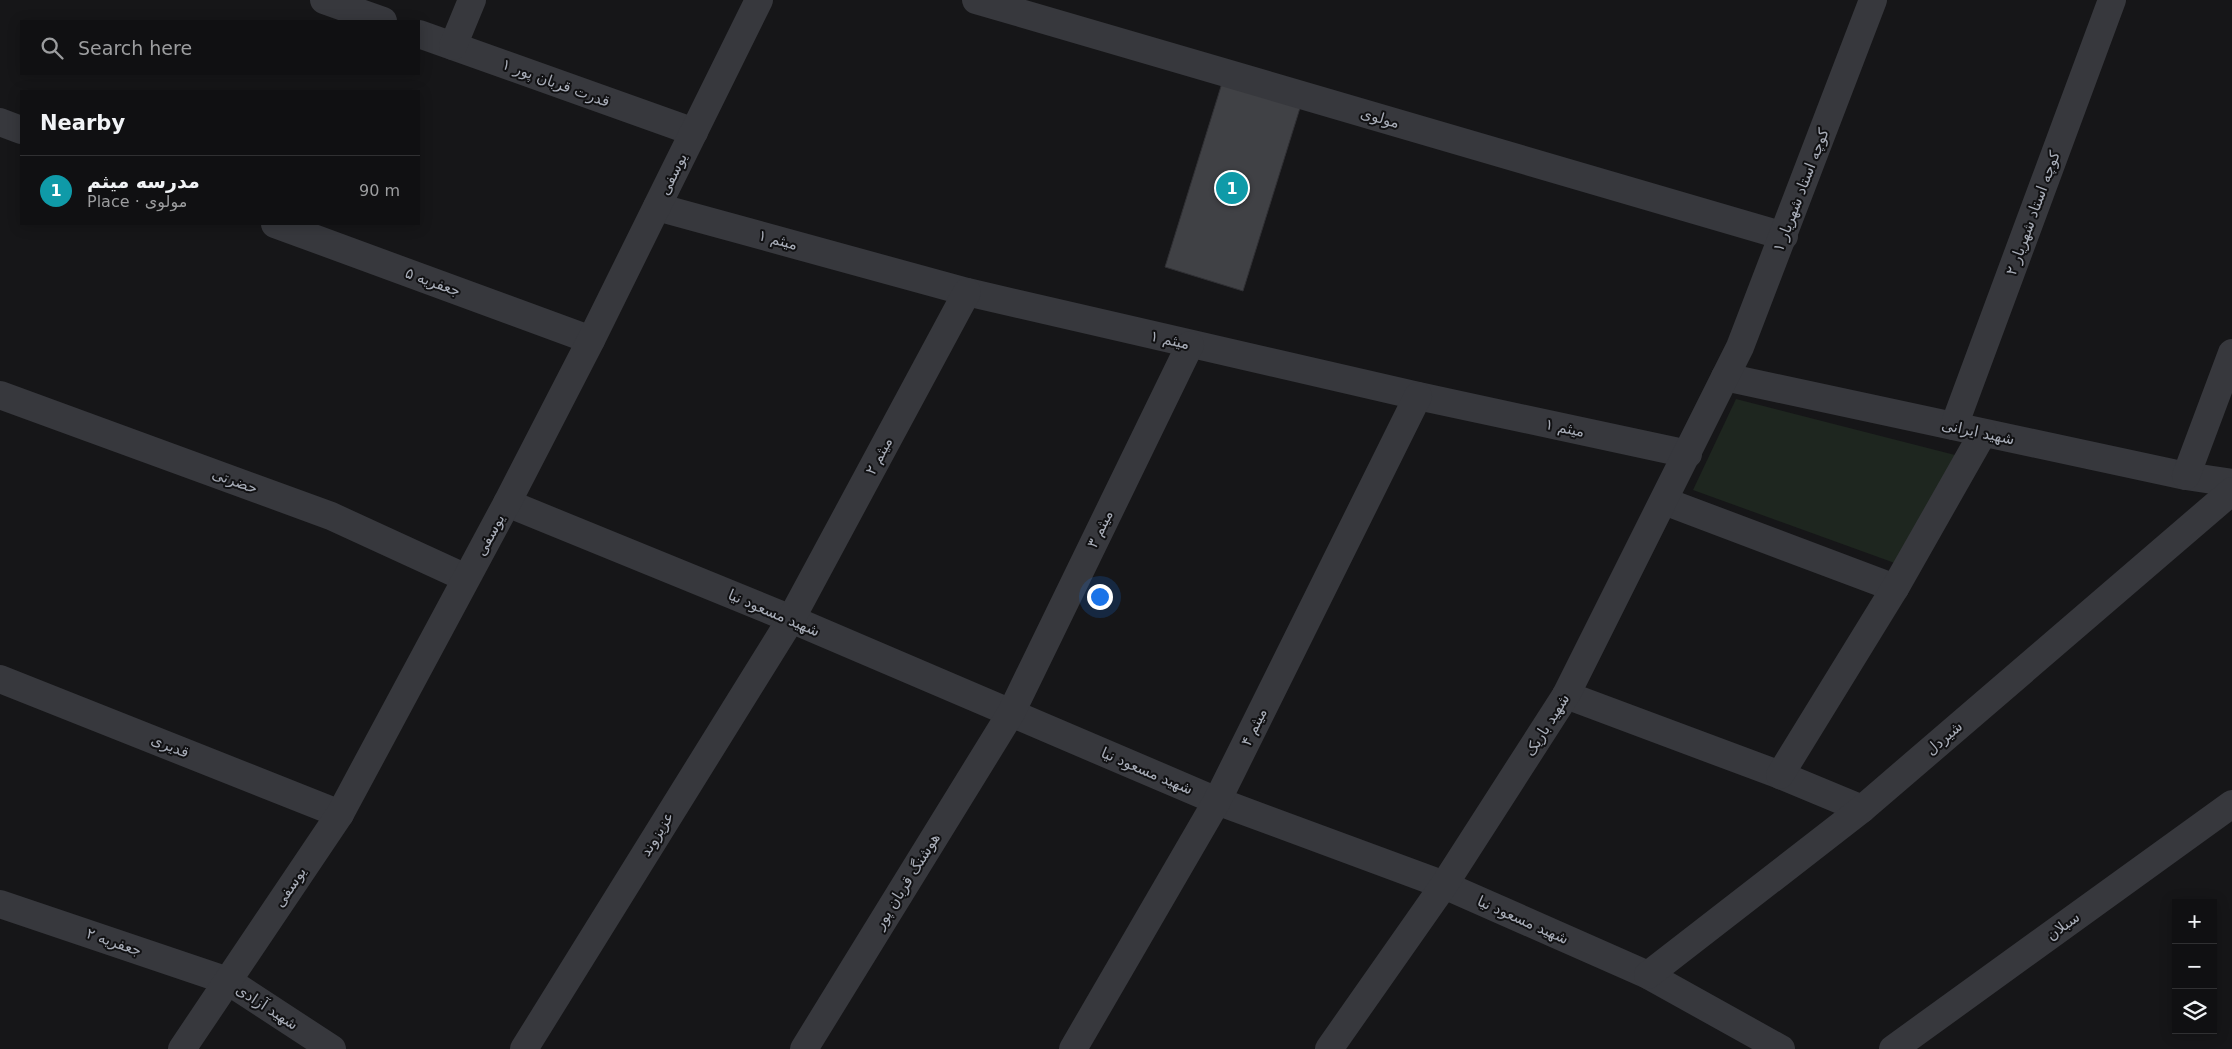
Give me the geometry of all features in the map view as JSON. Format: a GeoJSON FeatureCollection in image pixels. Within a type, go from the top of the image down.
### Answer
{"type":"FeatureCollection","features":[{"type":"Feature","properties":{"kind":"street"},"geometry":{"type":"LineString","coordinates":[[324,0],[380,20]]}},
{"type":"Feature","properties":{"kind":"street"},"geometry":{"type":"LineString","coordinates":[[453,46],[472,0]]}},
{"type":"Feature","properties":{"kind":"street","name":"یوسفی"},"geometry":{"type":"LineString","coordinates":[[182,1049],[340,814],[507,503],[591,340],[759,0]]}},
{"type":"Feature","properties":{"kind":"street","name":"مولوی"},"geometry":{"type":"LineString","coordinates":[[976,0],[1784,236]]}},
{"type":"Feature","properties":{"kind":"street","name":"کوچه استاد شهریار ۲"},"geometry":{"type":"LineString","coordinates":[[1954,426],[2112,0]]}},
{"type":"Feature","properties":{"kind":"street","name":"کوچه استاد شهریار ۱"},"geometry":{"type":"LineString","coordinates":[[1725,378],[1740,347],[1784,236],[1870,1]]}},
{"type":"Feature","properties":{"kind":"street","name":"قدرت قربان پور ۱"},"geometry":{"type":"LineString","coordinates":[[420,34],[694,132]]}},
{"type":"Feature","properties":{"kind":"street"},"geometry":{"type":"LineString","coordinates":[[0,122],[20,130]]}},
{"type":"Feature","properties":{"kind":"street","name":"میثم ۱"},"geometry":{"type":"LineString","coordinates":[[657,207],[967,292],[1190,345],[1688,454]]}},
{"type":"Feature","properties":{"kind":"street","name":"جعفریه ۵"},"geometry":{"type":"LineString","coordinates":[[278,225],[591,340]]}},
{"type":"Feature","properties":{"kind":"street","name":"میثم ۲"},"geometry":{"type":"LineString","coordinates":[[791,619],[967,292]]}},
{"type":"Feature","properties":{"kind":"street","name":"میثم ۳"},"geometry":{"type":"LineString","coordinates":[[1011,713],[1190,345]]}},
{"type":"Feature","properties":{"kind":"street"},"geometry":{"type":"LineString","coordinates":[[2186,476],[2232,353]]}},
{"type":"Feature","properties":{"kind":"street","name":"شهید ایرانی"},"geometry":{"type":"LineString","coordinates":[[1725,378],[2186,476],[2232,482]]}},
{"type":"Feature","properties":{"kind":"street","name":"شهید باریک"},"geometry":{"type":"LineString","coordinates":[[1330,1049],[1444,885],[1566,695],[1725,378]]}},
{"type":"Feature","properties":{"kind":"street","name":"حضرتی"},"geometry":{"type":"LineString","coordinates":[[0,395],[331,516],[466,578]]}},
{"type":"Feature","properties":{"kind":"street","name":"میثم ۴"},"geometry":{"type":"LineString","coordinates":[[1073,1049],[1217,802],[1418,396]]}},
{"type":"Feature","properties":{"kind":"street"},"geometry":{"type":"LineString","coordinates":[[1780,775],[1895,588],[1984,433]]}},
{"type":"Feature","properties":{"kind":"street","name":"شیردل"},"geometry":{"type":"LineString","coordinates":[[1648,975],[1862,810],[2232,491]]}},
{"type":"Feature","properties":{"kind":"street"},"geometry":{"type":"LineString","coordinates":[[1664,502],[1895,588]]}},
{"type":"Feature","properties":{"kind":"street","name":"شهید مسعود نیا"},"geometry":{"type":"LineString","coordinates":[[507,503],[791,619],[1217,802],[1444,885],[1648,975],[1781,1049]]}},
{"type":"Feature","properties":{"kind":"street","name":"عزیزوند"},"geometry":{"type":"LineString","coordinates":[[524,1049],[791,619]]}},
{"type":"Feature","properties":{"kind":"street","name":"قدیری"},"geometry":{"type":"LineString","coordinates":[[0,679],[340,814]]}},
{"type":"Feature","properties":{"kind":"street"},"geometry":{"type":"LineString","coordinates":[[1566,695],[1780,775],[1862,810]]}},
{"type":"Feature","properties":{"kind":"street","name":"هوشنگ قربان پور"},"geometry":{"type":"LineString","coordinates":[[804,1049],[1011,713]]}},
{"type":"Feature","properties":{"kind":"street","name":"سبلان"},"geometry":{"type":"LineString","coordinates":[[1893,1049],[2232,804]]}},
{"type":"Feature","properties":{"kind":"street","name":"جعفریه ۲"},"geometry":{"type":"LineString","coordinates":[[0,904],[228,981]]}},
{"type":"Feature","properties":{"kind":"street","name":"شهید آزادی"},"geometry":{"type":"LineString","coordinates":[[228,981],[332,1049]]}},
{"type":"Feature","properties":{"kind":"shaded area"},"geometry":{"type":"Polygon","coordinates":[[[1736,399],[1955,455],[1903,566],[1693,490],[1736,399]]]}},
{"type":"Feature","properties":{"kind":"building"},"geometry":{"type":"Polygon","coordinates":[[[1222,83],[1300,108],[1243,291],[1165,267],[1222,83]]]}},
{"type":"Feature","properties":{"kind":"place","name":"مدرسه میثم"},"geometry":{"type":"Point","coordinates":[1232,188]}}]}
